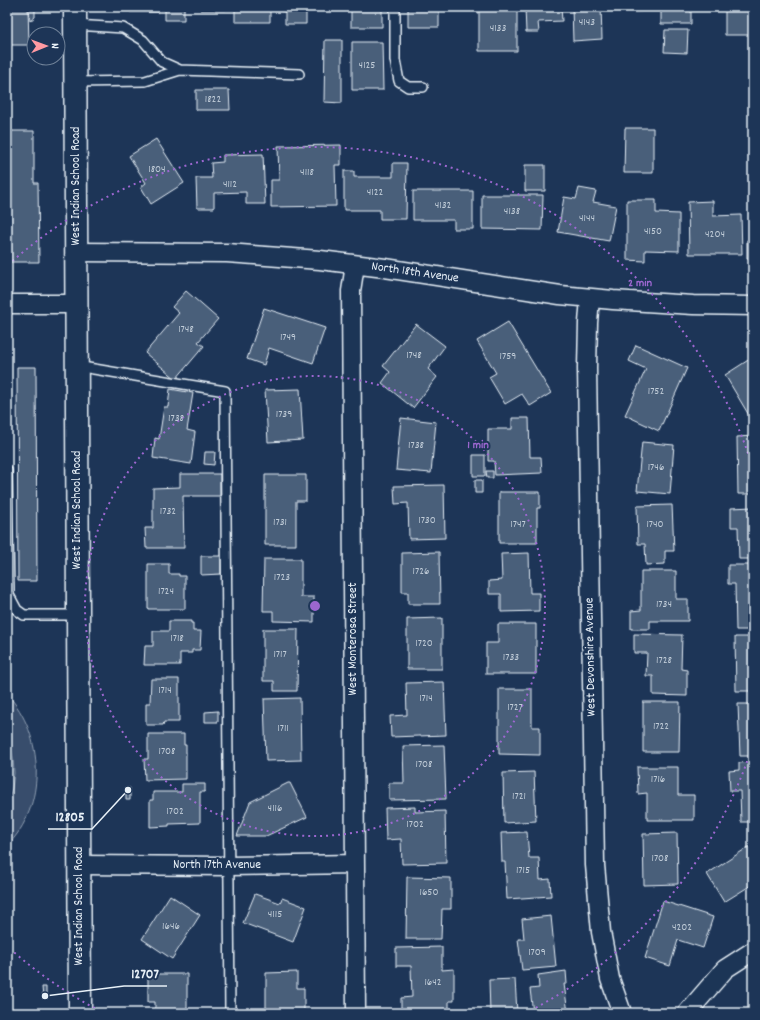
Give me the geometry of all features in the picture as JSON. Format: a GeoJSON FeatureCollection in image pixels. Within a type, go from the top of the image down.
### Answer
{"type":"FeatureCollection","features":[{"type":"Feature","properties":{"kind":"main road","name":"West Indian School Road"},"geometry":{"type":"LineString","coordinates":[[75,16],[80,1013]]}},
{"type":"Feature","properties":{"kind":"street","name":"North 18th Avenue"},"geometry":{"type":"LineString","coordinates":[[76,252],[227,254],[320,260],[385,268],[560,295],[693,305],[753,306]]}},
{"type":"Feature","properties":{"kind":"street","name":"West Monterosa Street"},"geometry":{"type":"LineString","coordinates":[[355,265],[351,291],[356,1013]]}},
{"type":"Feature","properties":{"kind":"street","name":"West Devonshire Avenue"},"geometry":{"type":"LineString","coordinates":[[590,298],[587,368],[594,865],[601,932],[610,980],[622,1013]]}},
{"type":"Feature","properties":{"kind":"street"},"geometry":{"type":"LineString","coordinates":[[7,304],[76,304]]}},
{"type":"Feature","properties":{"kind":"street","name":"North 17th Avenue"},"geometry":{"type":"LineString","coordinates":[[79,865],[229,866],[355,864]]}},
{"type":"Feature","properties":{"kind":"street"},"geometry":{"type":"LineString","coordinates":[[687,1013],[725,970],[753,951]]}},
{"type":"Feature","properties":{"kind":"lane"},"geometry":{"type":"LineString","coordinates":[[395,7],[395,60],[399,81],[408,87],[423,87]]}},
{"type":"Feature","properties":{"kind":"lane"},"geometry":{"type":"LineString","coordinates":[[75,16],[123,28],[143,40],[162,62],[180,70]]}},
{"type":"Feature","properties":{"kind":"lane"},"geometry":{"type":"LineString","coordinates":[[75,82],[145,81],[180,70],[299,74]]}},
{"type":"Feature","properties":{"kind":"lane"},"geometry":{"type":"LineString","coordinates":[[76,366],[225,391],[230,1013]]}},
{"type":"Feature","properties":{"kind":"lane"},"geometry":{"type":"LineString","coordinates":[[7,470],[9,596],[17,610],[24,615],[78,615]]}},
{"type":"Feature","properties":{"kind":"shaded area"},"geometry":{"type":"Polygon","coordinates":[[[7,694],[20,711],[29,729],[34,750],[36,770],[35,791],[29,811],[20,830],[7,846],[7,806],[14,773],[13,758],[7,736],[7,694]]]}},
{"type":"Feature","properties":{"kind":"building"},"geometry":{"type":"Polygon","coordinates":[[[7,7],[28,7],[28,26],[26,26],[26,45],[7,45],[7,7]]]}},
{"type":"Feature","properties":{"kind":"building"},"geometry":{"type":"Polygon","coordinates":[[[130,7],[158,7],[158,12],[130,12],[130,7]]]}},
{"type":"Feature","properties":{"kind":"building"},"geometry":{"type":"Polygon","coordinates":[[[165,7],[184,7],[184,20],[165,20],[165,7]]]}},
{"type":"Feature","properties":{"kind":"building"},"geometry":{"type":"Polygon","coordinates":[[[201,7],[226,7],[226,10],[201,10],[201,7]]]}},
{"type":"Feature","properties":{"kind":"building"},"geometry":{"type":"Polygon","coordinates":[[[235,7],[270,7],[270,22],[235,22],[235,7]]]}},
{"type":"Feature","properties":{"kind":"building"},"geometry":{"type":"Polygon","coordinates":[[[281,7],[306,7],[306,24],[285,24],[285,12],[281,11],[281,7]]]}},
{"type":"Feature","properties":{"kind":"building"},"geometry":{"type":"Polygon","coordinates":[[[351,7],[382,7],[382,27],[351,27],[351,7]]]}},
{"type":"Feature","properties":{"kind":"building"},"geometry":{"type":"Polygon","coordinates":[[[408,7],[439,7],[439,27],[408,27],[408,7]]]}},
{"type":"Feature","properties":{"kind":"building"},"geometry":{"type":"Polygon","coordinates":[[[479,7],[517,7],[517,51],[479,51],[479,7]]]}},
{"type":"Feature","properties":{"kind":"building"},"geometry":{"type":"Polygon","coordinates":[[[525,7],[561,7],[562,21],[538,22],[539,32],[526,32],[525,7]]]}},
{"type":"Feature","properties":{"kind":"building"},"geometry":{"type":"Polygon","coordinates":[[[572,7],[601,7],[602,39],[573,41],[572,7]]]}},
{"type":"Feature","properties":{"kind":"building"},"geometry":{"type":"Polygon","coordinates":[[[626,7],[691,7],[691,24],[661,24],[661,11],[626,12],[626,7]]]}},
{"type":"Feature","properties":{"kind":"building"},"geometry":{"type":"Polygon","coordinates":[[[725,7],[753,7],[753,35],[725,35],[725,7]]]}},
{"type":"Feature","properties":{"kind":"building"},"geometry":{"type":"Polygon","coordinates":[[[29,8],[35,8],[35,17],[30,21],[29,8]]]}},
{"type":"Feature","properties":{"kind":"building"},"geometry":{"type":"Polygon","coordinates":[[[665,30],[688,30],[687,53],[664,52],[665,30]]]}},
{"type":"Feature","properties":{"kind":"building"},"geometry":{"type":"Polygon","coordinates":[[[325,40],[342,40],[342,103],[324,102],[325,40]]]}},
{"type":"Feature","properties":{"kind":"building"},"geometry":{"type":"Polygon","coordinates":[[[352,42],[382,42],[383,90],[352,90],[352,42]]]}},
{"type":"Feature","properties":{"kind":"building"},"geometry":{"type":"Polygon","coordinates":[[[196,90],[229,90],[230,110],[196,110],[196,90]]]}},
{"type":"Feature","properties":{"kind":"building"},"geometry":{"type":"Polygon","coordinates":[[[625,128],[653,128],[653,173],[624,173],[625,128]]]}},
{"type":"Feature","properties":{"kind":"building"},"geometry":{"type":"Polygon","coordinates":[[[7,131],[34,131],[34,183],[38,183],[39,262],[7,262],[7,131]]]}},
{"type":"Feature","properties":{"kind":"building"},"geometry":{"type":"Polygon","coordinates":[[[156,139],[184,183],[151,204],[141,187],[146,183],[129,156],[156,139]]]}},
{"type":"Feature","properties":{"kind":"building"},"geometry":{"type":"Polygon","coordinates":[[[341,145],[341,165],[335,165],[336,206],[271,207],[271,180],[279,180],[278,146],[341,145]]]}},
{"type":"Feature","properties":{"kind":"building"},"geometry":{"type":"Polygon","coordinates":[[[263,154],[265,204],[246,204],[246,192],[214,193],[214,208],[197,208],[196,178],[212,178],[211,163],[223,162],[223,155],[263,154]]]}},
{"type":"Feature","properties":{"kind":"building"},"geometry":{"type":"Polygon","coordinates":[[[393,163],[407,163],[406,219],[380,219],[380,210],[344,210],[344,171],[354,171],[354,177],[393,177],[393,163]]]}},
{"type":"Feature","properties":{"kind":"building"},"geometry":{"type":"Polygon","coordinates":[[[525,165],[545,165],[545,191],[525,191],[525,165]]]}},
{"type":"Feature","properties":{"kind":"building"},"geometry":{"type":"Polygon","coordinates":[[[579,188],[596,191],[593,202],[616,206],[609,241],[558,232],[564,197],[576,199],[579,188]]]}},
{"type":"Feature","properties":{"kind":"building"},"geometry":{"type":"Polygon","coordinates":[[[413,191],[473,191],[473,229],[454,229],[454,220],[413,220],[413,191]]]}},
{"type":"Feature","properties":{"kind":"building"},"geometry":{"type":"Polygon","coordinates":[[[482,195],[543,195],[542,230],[482,229],[482,195]]]}},
{"type":"Feature","properties":{"kind":"building"},"geometry":{"type":"Polygon","coordinates":[[[627,200],[656,200],[656,213],[679,214],[679,251],[645,250],[645,261],[627,260],[627,200]]]}},
{"type":"Feature","properties":{"kind":"building"},"geometry":{"type":"Polygon","coordinates":[[[713,201],[713,216],[741,215],[742,254],[689,254],[688,202],[713,201]]]}},
{"type":"Feature","properties":{"kind":"building"},"geometry":{"type":"Polygon","coordinates":[[[747,240],[753,240],[753,258],[747,258],[747,240]]]}},
{"type":"Feature","properties":{"kind":"building"},"geometry":{"type":"Polygon","coordinates":[[[186,291],[218,319],[198,342],[204,346],[176,379],[145,353],[179,313],[172,307],[186,291]]]}},
{"type":"Feature","properties":{"kind":"building"},"geometry":{"type":"Polygon","coordinates":[[[264,308],[325,328],[313,363],[269,348],[264,365],[247,359],[264,308]]]}},
{"type":"Feature","properties":{"kind":"building"},"geometry":{"type":"Polygon","coordinates":[[[508,322],[551,393],[530,406],[522,394],[505,404],[489,377],[496,373],[477,341],[508,322]]]}},
{"type":"Feature","properties":{"kind":"building"},"geometry":{"type":"Polygon","coordinates":[[[416,324],[445,346],[428,369],[437,377],[413,408],[382,383],[390,372],[383,366],[416,324]]]}},
{"type":"Feature","properties":{"kind":"building"},"geometry":{"type":"Polygon","coordinates":[[[636,345],[687,368],[659,431],[625,415],[646,369],[629,361],[636,345]]]}},
{"type":"Feature","properties":{"kind":"building"},"geometry":{"type":"Polygon","coordinates":[[[753,357],[753,422],[725,375],[753,357]]]}},
{"type":"Feature","properties":{"kind":"building"},"geometry":{"type":"Polygon","coordinates":[[[17,367],[36,367],[37,581],[18,581],[17,367]]]}},
{"type":"Feature","properties":{"kind":"building"},"geometry":{"type":"Polygon","coordinates":[[[170,389],[193,393],[187,430],[195,432],[191,464],[153,458],[155,438],[159,439],[164,407],[168,407],[170,389]]]}},
{"type":"Feature","properties":{"kind":"building"},"geometry":{"type":"Polygon","coordinates":[[[300,389],[303,440],[268,442],[265,390],[300,389]]]}},
{"type":"Feature","properties":{"kind":"building"},"geometry":{"type":"Polygon","coordinates":[[[401,418],[436,422],[431,473],[396,470],[401,418]]]}},
{"type":"Feature","properties":{"kind":"building"},"geometry":{"type":"Polygon","coordinates":[[[512,418],[529,418],[530,457],[541,457],[542,473],[495,475],[494,461],[488,461],[488,429],[512,429],[512,418]]]}},
{"type":"Feature","properties":{"kind":"building"},"geometry":{"type":"Polygon","coordinates":[[[753,436],[753,494],[738,494],[737,437],[753,436]]]}},
{"type":"Feature","properties":{"kind":"building"},"geometry":{"type":"Polygon","coordinates":[[[642,442],[674,445],[670,494],[637,491],[642,442]]]}},
{"type":"Feature","properties":{"kind":"building"},"geometry":{"type":"Polygon","coordinates":[[[205,452],[215,452],[214,465],[204,464],[205,452]]]}},
{"type":"Feature","properties":{"kind":"building"},"geometry":{"type":"Polygon","coordinates":[[[473,455],[485,455],[485,476],[473,476],[473,455]]]}},
{"type":"Feature","properties":{"kind":"building"},"geometry":{"type":"Polygon","coordinates":[[[486,471],[493,471],[493,478],[487,478],[486,471]]]}},
{"type":"Feature","properties":{"kind":"building"},"geometry":{"type":"Polygon","coordinates":[[[180,474],[220,474],[220,496],[183,496],[184,548],[146,548],[145,528],[153,528],[153,488],[180,487],[180,474]]]}},
{"type":"Feature","properties":{"kind":"building"},"geometry":{"type":"Polygon","coordinates":[[[265,475],[306,475],[306,501],[296,501],[296,545],[265,545],[265,475]]]}},
{"type":"Feature","properties":{"kind":"building"},"geometry":{"type":"Polygon","coordinates":[[[475,480],[482,480],[482,493],[475,493],[475,480]]]}},
{"type":"Feature","properties":{"kind":"building"},"geometry":{"type":"Polygon","coordinates":[[[444,485],[445,538],[409,539],[408,503],[395,504],[394,486],[444,485]]]}},
{"type":"Feature","properties":{"kind":"building"},"geometry":{"type":"Polygon","coordinates":[[[499,492],[540,492],[540,508],[537,508],[537,543],[499,543],[499,492]]]}},
{"type":"Feature","properties":{"kind":"building"},"geometry":{"type":"Polygon","coordinates":[[[672,505],[674,551],[665,551],[665,564],[646,565],[645,544],[638,544],[637,506],[672,505]]]}},
{"type":"Feature","properties":{"kind":"building"},"geometry":{"type":"Polygon","coordinates":[[[753,507],[753,559],[739,559],[738,527],[731,527],[731,508],[753,507]]]}},
{"type":"Feature","properties":{"kind":"building"},"geometry":{"type":"Polygon","coordinates":[[[439,552],[440,604],[408,604],[408,592],[402,592],[402,553],[439,552]]]}},
{"type":"Feature","properties":{"kind":"building"},"geometry":{"type":"Polygon","coordinates":[[[529,553],[530,593],[539,593],[539,611],[501,612],[501,594],[489,594],[489,581],[502,580],[501,554],[529,553]]]}},
{"type":"Feature","properties":{"kind":"building"},"geometry":{"type":"Polygon","coordinates":[[[201,556],[221,556],[221,574],[201,575],[201,556]]]}},
{"type":"Feature","properties":{"kind":"building"},"geometry":{"type":"Polygon","coordinates":[[[264,559],[301,559],[301,597],[314,597],[314,622],[273,621],[273,611],[263,611],[264,559]]]}},
{"type":"Feature","properties":{"kind":"building"},"geometry":{"type":"Polygon","coordinates":[[[148,564],[169,564],[169,574],[179,574],[179,576],[185,576],[185,609],[148,609],[148,564]]]}},
{"type":"Feature","properties":{"kind":"building"},"geometry":{"type":"Polygon","coordinates":[[[728,565],[753,565],[753,630],[736,630],[735,584],[728,584],[728,565]]]}},
{"type":"Feature","properties":{"kind":"building"},"geometry":{"type":"Polygon","coordinates":[[[641,571],[676,571],[676,599],[688,599],[688,621],[650,621],[650,629],[631,629],[631,611],[641,610],[641,571]]]}},
{"type":"Feature","properties":{"kind":"building"},"geometry":{"type":"Polygon","coordinates":[[[442,618],[442,669],[407,669],[407,619],[442,618]]]}},
{"type":"Feature","properties":{"kind":"building"},"geometry":{"type":"Polygon","coordinates":[[[169,621],[191,621],[191,623],[193,623],[193,631],[201,631],[200,650],[192,650],[192,653],[180,653],[180,665],[144,665],[145,646],[153,646],[153,631],[169,631],[169,621]]]}},
{"type":"Feature","properties":{"kind":"building"},"geometry":{"type":"Polygon","coordinates":[[[498,624],[536,624],[536,674],[486,674],[486,643],[498,643],[498,624]]]}},
{"type":"Feature","properties":{"kind":"building"},"geometry":{"type":"Polygon","coordinates":[[[263,629],[298,629],[297,691],[274,691],[274,681],[263,681],[263,629]]]}},
{"type":"Feature","properties":{"kind":"building"},"geometry":{"type":"Polygon","coordinates":[[[634,634],[682,635],[681,669],[687,670],[687,696],[653,695],[653,676],[646,676],[647,653],[634,653],[634,634]]]}},
{"type":"Feature","properties":{"kind":"building"},"geometry":{"type":"Polygon","coordinates":[[[735,637],[753,637],[753,691],[736,691],[735,637]]]}},
{"type":"Feature","properties":{"kind":"building"},"geometry":{"type":"Polygon","coordinates":[[[151,679],[179,679],[179,722],[164,722],[163,725],[146,725],[146,703],[150,703],[151,679]]]}},
{"type":"Feature","properties":{"kind":"building"},"geometry":{"type":"Polygon","coordinates":[[[444,682],[446,735],[391,737],[390,716],[407,715],[406,683],[444,682]]]}},
{"type":"Feature","properties":{"kind":"building"},"geometry":{"type":"Polygon","coordinates":[[[499,689],[532,689],[532,727],[540,727],[540,755],[499,754],[499,689]]]}},
{"type":"Feature","properties":{"kind":"building"},"geometry":{"type":"Polygon","coordinates":[[[300,698],[301,760],[266,761],[264,699],[300,698]]]}},
{"type":"Feature","properties":{"kind":"building"},"geometry":{"type":"Polygon","coordinates":[[[643,702],[680,702],[679,752],[643,752],[643,702]]]}},
{"type":"Feature","properties":{"kind":"building"},"geometry":{"type":"Polygon","coordinates":[[[738,704],[753,704],[753,756],[740,756],[738,704]]]}},
{"type":"Feature","properties":{"kind":"building"},"geometry":{"type":"Polygon","coordinates":[[[218,711],[218,722],[205,722],[205,712],[218,711]]]}},
{"type":"Feature","properties":{"kind":"building"},"geometry":{"type":"Polygon","coordinates":[[[148,734],[184,734],[184,745],[186,745],[186,779],[145,780],[144,759],[148,759],[148,734]]]}},
{"type":"Feature","properties":{"kind":"building"},"geometry":{"type":"Polygon","coordinates":[[[444,745],[446,799],[389,800],[389,783],[404,783],[403,746],[444,745]]]}},
{"type":"Feature","properties":{"kind":"building"},"geometry":{"type":"Polygon","coordinates":[[[753,762],[753,822],[741,822],[740,791],[730,791],[729,771],[739,770],[739,763],[753,762]]]}},
{"type":"Feature","properties":{"kind":"building"},"geometry":{"type":"Polygon","coordinates":[[[637,767],[678,767],[678,795],[694,795],[694,820],[647,820],[647,793],[638,794],[637,767]]]}},
{"type":"Feature","properties":{"kind":"building"},"geometry":{"type":"Polygon","coordinates":[[[534,772],[536,821],[504,823],[503,773],[534,772]]]}},
{"type":"Feature","properties":{"kind":"building"},"geometry":{"type":"Polygon","coordinates":[[[290,783],[307,817],[266,836],[237,836],[250,802],[290,783]]]}},
{"type":"Feature","properties":{"kind":"building"},"geometry":{"type":"Polygon","coordinates":[[[182,784],[205,784],[205,792],[200,792],[200,823],[169,824],[169,826],[150,827],[150,800],[153,800],[153,792],[182,792],[182,784]]]}},
{"type":"Feature","properties":{"kind":"building"},"geometry":{"type":"Polygon","coordinates":[[[126,788],[130,788],[130,800],[126,800],[126,788]]]}},
{"type":"Feature","properties":{"kind":"building"},"geometry":{"type":"Polygon","coordinates":[[[415,807],[415,812],[445,811],[446,863],[402,864],[401,839],[386,840],[385,808],[415,807]]]}},
{"type":"Feature","properties":{"kind":"building"},"geometry":{"type":"Polygon","coordinates":[[[527,832],[529,858],[539,858],[540,880],[550,879],[551,896],[507,899],[505,862],[502,862],[501,833],[527,832]]]}},
{"type":"Feature","properties":{"kind":"building"},"geometry":{"type":"Polygon","coordinates":[[[677,833],[678,884],[644,885],[643,834],[677,833]]]}},
{"type":"Feature","properties":{"kind":"building"},"geometry":{"type":"Polygon","coordinates":[[[753,844],[753,884],[724,902],[707,874],[753,844]]]}},
{"type":"Feature","properties":{"kind":"building"},"geometry":{"type":"Polygon","coordinates":[[[407,877],[451,878],[451,909],[442,909],[441,939],[406,939],[407,877]]]}},
{"type":"Feature","properties":{"kind":"building"},"geometry":{"type":"Polygon","coordinates":[[[255,894],[280,903],[282,898],[306,907],[293,942],[243,923],[255,894]]]}},
{"type":"Feature","properties":{"kind":"building"},"geometry":{"type":"Polygon","coordinates":[[[170,895],[200,915],[172,959],[142,939],[170,895]]]}},
{"type":"Feature","properties":{"kind":"building"},"geometry":{"type":"Polygon","coordinates":[[[663,901],[713,917],[703,948],[678,940],[670,966],[645,958],[663,901]]]}},
{"type":"Feature","properties":{"kind":"building"},"geometry":{"type":"Polygon","coordinates":[[[551,916],[556,967],[522,970],[518,939],[524,939],[522,919],[551,916]]]}},
{"type":"Feature","properties":{"kind":"building"},"geometry":{"type":"Polygon","coordinates":[[[442,947],[442,970],[454,969],[454,1001],[449,1001],[449,1013],[401,1013],[401,998],[412,997],[411,966],[396,966],[396,948],[442,947]]]}},
{"type":"Feature","properties":{"kind":"building"},"geometry":{"type":"Polygon","coordinates":[[[566,971],[567,984],[564,984],[568,1013],[533,1013],[530,989],[539,988],[538,975],[566,971]]]}},
{"type":"Feature","properties":{"kind":"building"},"geometry":{"type":"Polygon","coordinates":[[[297,972],[297,988],[304,988],[304,1013],[266,1013],[266,973],[297,972]]]}},
{"type":"Feature","properties":{"kind":"building"},"geometry":{"type":"Polygon","coordinates":[[[148,974],[187,974],[187,1013],[155,1013],[155,1002],[148,1002],[148,974]]]}},
{"type":"Feature","properties":{"kind":"building"},"geometry":{"type":"Polygon","coordinates":[[[515,979],[517,1013],[490,1013],[489,980],[515,979]]]}},
{"type":"Feature","properties":{"kind":"building"},"geometry":{"type":"Polygon","coordinates":[[[42,987],[46,987],[46,998],[43,998],[42,987]]]}},
{"type":"Feature","properties":{"kind":"place","name":"12805"},"geometry":{"type":"Point","coordinates":[128,790]}},
{"type":"Feature","properties":{"kind":"place","name":"12707"},"geometry":{"type":"Point","coordinates":[45,996]}}]}
